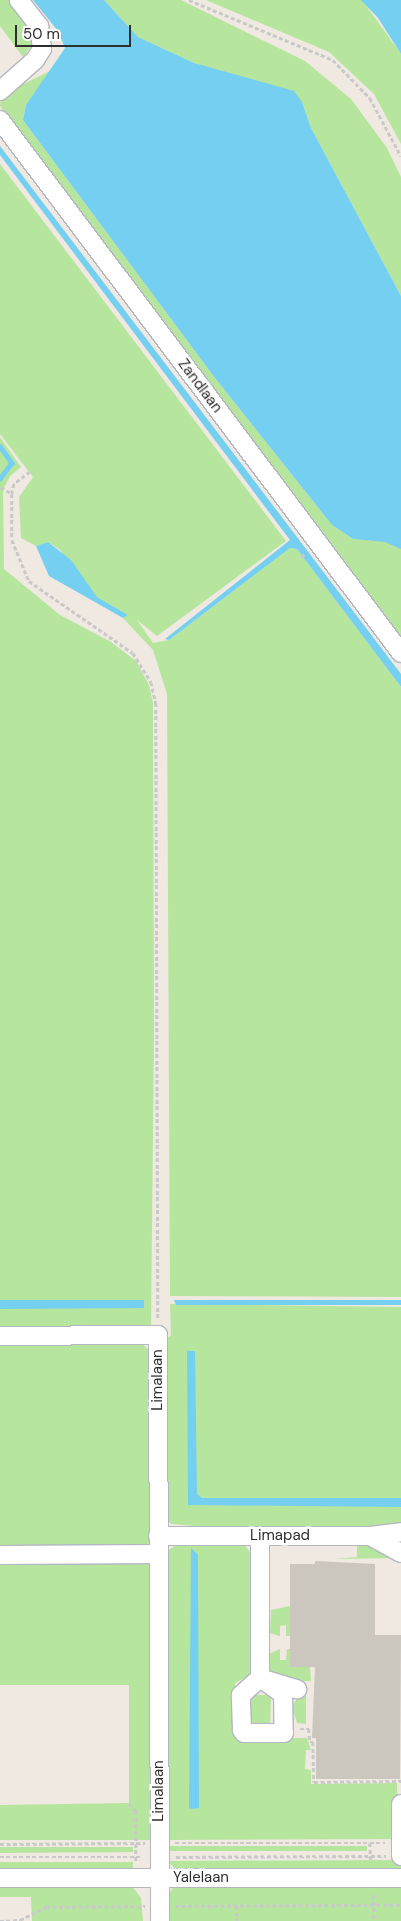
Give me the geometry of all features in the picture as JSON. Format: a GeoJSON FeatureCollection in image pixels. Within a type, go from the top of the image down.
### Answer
{"type":"FeatureCollection","features":[{"type":"Feature","properties":{"kind":"street"},"geometry":{"type":"LineString","coordinates":[[0,91],[35,60],[42,49],[39,26],[19,0]]}},
{"type":"Feature","properties":{"kind":"street","name":"Zandlaan"},"geometry":{"type":"LineString","coordinates":[[0,120],[401,653]]}},
{"type":"Feature","properties":{"kind":"street","name":"Limalaan"},"geometry":{"type":"LineString","coordinates":[[0,1336],[158,1335],[160,1913]]}},
{"type":"Feature","properties":{"kind":"street","name":"Limapad"},"geometry":{"type":"LineString","coordinates":[[158,1536],[370,1536],[401,1532]]}},
{"type":"Feature","properties":{"kind":"street"},"geometry":{"type":"LineString","coordinates":[[260,1536],[260,1678],[241,1695],[242,1730],[254,1733],[284,1733],[284,1694],[260,1678]]}},
{"type":"Feature","properties":{"kind":"street"},"geometry":{"type":"LineString","coordinates":[[370,1536],[401,1553]]}},
{"type":"Feature","properties":{"kind":"street"},"geometry":{"type":"LineString","coordinates":[[0,1555],[158,1554]]}},
{"type":"Feature","properties":{"kind":"street"},"geometry":{"type":"LineString","coordinates":[[260,1678],[297,1689]]}},
{"type":"Feature","properties":{"kind":"street"},"geometry":{"type":"LineString","coordinates":[[401,1804],[401,1856]]}},
{"type":"Feature","properties":{"kind":"street","name":"Yalelaan"},"geometry":{"type":"LineString","coordinates":[[0,1878],[401,1878]]}},
{"type":"Feature","properties":{"kind":"path"},"geometry":{"type":"LineString","coordinates":[[190,0],[333,60],[370,98],[401,156]]}},
{"type":"Feature","properties":{"kind":"path"},"geometry":{"type":"LineString","coordinates":[[30,472],[14,484],[12,494],[12,540],[29,580],[133,653],[151,682],[156,703],[158,1335]]}},
{"type":"Feature","properties":{"kind":"path"},"geometry":{"type":"LineString","coordinates":[[1,487],[12,494]]}},
{"type":"Feature","properties":{"kind":"path"},"geometry":{"type":"LineString","coordinates":[[284,1729],[310,1729],[314,1782],[401,1781]]}},
{"type":"Feature","properties":{"kind":"path"},"geometry":{"type":"LineString","coordinates":[[0,1844],[160,1850],[400,1843]]}},
{"type":"Feature","properties":{"kind":"path","name":"Yalelaan"},"geometry":{"type":"LineString","coordinates":[[0,1857],[160,1850],[401,1856]]}},
{"type":"Feature","properties":{"kind":"path"},"geometry":{"type":"LineString","coordinates":[[0,1920],[20,1920],[46,1907],[160,1913],[237,1906],[401,1905]]}},
{"type":"Feature","properties":{"kind":"path"},"geometry":{"type":"LineString","coordinates":[[237,1906],[237,1921]]}},
{"type":"Feature","properties":{"kind":"green space"},"geometry":{"type":"Polygon","coordinates":[[[0,0],[14,0],[31,20],[36,39],[23,57],[0,26],[0,0]]]}},
{"type":"Feature","properties":{"kind":"green space"},"geometry":{"type":"Polygon","coordinates":[[[104,0],[181,0],[305,61],[351,99],[387,148],[401,177],[401,296],[311,128],[302,102],[194,63],[138,37],[104,0]]]}},
{"type":"Feature","properties":{"kind":"green space"},"geometry":{"type":"Polygon","coordinates":[[[206,0],[362,0],[401,54],[401,144],[374,94],[329,52],[206,0]]]}},
{"type":"Feature","properties":{"kind":"green space"},"geometry":{"type":"Polygon","coordinates":[[[52,70],[26,105],[23,120],[215,378],[332,525],[353,539],[401,543],[401,636],[0,106],[1,95],[52,70]]]}},
{"type":"Feature","properties":{"kind":"green space"},"geometry":{"type":"Polygon","coordinates":[[[0,164],[286,541],[157,636],[137,620],[153,643],[169,640],[290,548],[297,549],[401,687],[401,1297],[170,1296],[167,694],[153,650],[123,618],[128,615],[97,597],[60,550],[48,542],[36,546],[21,538],[19,497],[33,477],[0,434],[0,164]]]}},
{"type":"Feature","properties":{"kind":"green space"},"geometry":{"type":"Polygon","coordinates":[[[0,437],[21,467],[10,476],[3,490],[4,569],[60,615],[111,642],[136,661],[149,685],[153,703],[154,1036],[151,1325],[147,1330],[0,1331],[0,437]]]}},
{"type":"Feature","properties":{"kind":"green space"},"geometry":{"type":"Polygon","coordinates":[[[170,1304],[401,1307],[401,1543],[171,1524],[166,1518],[165,1340],[171,1335],[170,1304]]]}},
{"type":"Feature","properties":{"kind":"green space"},"geometry":{"type":"Polygon","coordinates":[[[0,1344],[143,1344],[151,1353],[151,1541],[144,1547],[0,1548],[0,1344]]]}},
{"type":"Feature","properties":{"kind":"green space"},"geometry":{"type":"Polygon","coordinates":[[[357,1542],[373,1542],[399,1558],[333,1559],[357,1557],[357,1542]]]}},
{"type":"Feature","properties":{"kind":"green space"},"geometry":{"type":"Polygon","coordinates":[[[178,1543],[243,1543],[253,1556],[253,1674],[235,1683],[235,1734],[246,1738],[307,1738],[311,1750],[306,1750],[305,1769],[311,1770],[311,1784],[397,1783],[398,1839],[167,1840],[166,1559],[168,1551],[178,1543]]]}},
{"type":"Feature","properties":{"kind":"green space"},"geometry":{"type":"Polygon","coordinates":[[[0,1559],[147,1560],[151,1565],[152,1840],[0,1840],[0,1805],[129,1803],[129,1685],[0,1685],[0,1559]]]}},
{"type":"Feature","properties":{"kind":"green space"},"geometry":{"type":"Polygon","coordinates":[[[290,1606],[290,1636],[286,1636],[286,1625],[280,1626],[280,1636],[270,1633],[271,1610],[290,1606]]]}},
{"type":"Feature","properties":{"kind":"green space"},"geometry":{"type":"Polygon","coordinates":[[[280,1649],[280,1660],[286,1660],[287,1649],[290,1649],[310,1667],[311,1681],[280,1681],[269,1673],[269,1654],[280,1649]]]}},
{"type":"Feature","properties":{"kind":"green space"},"geometry":{"type":"Polygon","coordinates":[[[248,1695],[271,1695],[270,1729],[248,1728],[248,1695]]]}},
{"type":"Feature","properties":{"kind":"green space"},"geometry":{"type":"Polygon","coordinates":[[[306,1695],[306,1724],[297,1723],[292,1706],[298,1697],[306,1695]]]}},
{"type":"Feature","properties":{"kind":"green space"},"geometry":{"type":"Polygon","coordinates":[[[166,1846],[367,1846],[367,1851],[167,1851],[166,1846]]]}},
{"type":"Feature","properties":{"kind":"green space"},"geometry":{"type":"Polygon","coordinates":[[[0,1847],[133,1847],[133,1852],[0,1853],[0,1847]]]}},
{"type":"Feature","properties":{"kind":"green space"},"geometry":{"type":"Polygon","coordinates":[[[401,1860],[401,1869],[175,1869],[168,1861],[401,1860]]]}},
{"type":"Feature","properties":{"kind":"green space"},"geometry":{"type":"Polygon","coordinates":[[[0,1862],[133,1862],[133,1869],[0,1871],[0,1862]]]}},
{"type":"Feature","properties":{"kind":"green space"},"geometry":{"type":"Polygon","coordinates":[[[401,1885],[401,1921],[167,1921],[167,1897],[173,1888],[182,1886],[401,1885]]]}},
{"type":"Feature","properties":{"kind":"green space"},"geometry":{"type":"Polygon","coordinates":[[[0,1886],[132,1886],[141,1898],[143,1921],[32,1921],[31,1897],[0,1897],[0,1886]]]}},
{"type":"Feature","properties":{"kind":"water"},"geometry":{"type":"Polygon","coordinates":[[[33,0],[104,0],[138,37],[194,63],[294,91],[302,102],[311,128],[401,296],[401,549],[385,542],[353,539],[332,525],[215,378],[23,120],[26,105],[65,48],[58,31],[33,0]]]}},
{"type":"Feature","properties":{"kind":"water"},"geometry":{"type":"Polygon","coordinates":[[[361,0],[401,0],[401,54],[378,18],[361,0]]]}},
{"type":"Feature","properties":{"kind":"water"},"geometry":{"type":"Polygon","coordinates":[[[0,146],[401,674],[401,687],[297,549],[290,548],[169,640],[165,639],[290,540],[0,155],[0,146]]]}},
{"type":"Feature","properties":{"kind":"water"},"geometry":{"type":"Polygon","coordinates":[[[48,542],[71,560],[97,597],[128,615],[123,618],[49,576],[36,546],[48,542]]]}},
{"type":"Feature","properties":{"kind":"water"},"geometry":{"type":"Polygon","coordinates":[[[0,1300],[144,1300],[144,1308],[0,1309],[0,1300]]]}},
{"type":"Feature","properties":{"kind":"water"},"geometry":{"type":"Polygon","coordinates":[[[174,1300],[401,1300],[401,1305],[176,1305],[174,1300]]]}},
{"type":"Feature","properties":{"kind":"water"},"geometry":{"type":"Polygon","coordinates":[[[187,1351],[195,1351],[197,1494],[202,1498],[401,1498],[401,1507],[188,1505],[187,1351]]]}},
{"type":"Feature","properties":{"kind":"water"},"geometry":{"type":"Polygon","coordinates":[[[191,1548],[198,1555],[199,1808],[192,1809],[189,1808],[191,1548]]]}},
{"type":"Feature","properties":{"kind":"building"},"geometry":{"type":"Polygon","coordinates":[[[315,1561],[375,1564],[375,1635],[401,1635],[400,1779],[316,1779],[316,1738],[312,1738],[315,1667],[290,1667],[290,1564],[315,1564],[315,1561]]]}},
{"type":"Feature","properties":{"kind":"waterway"},"geometry":{"type":"LineString","coordinates":[[0,446],[12,463],[0,479]]}}]}
